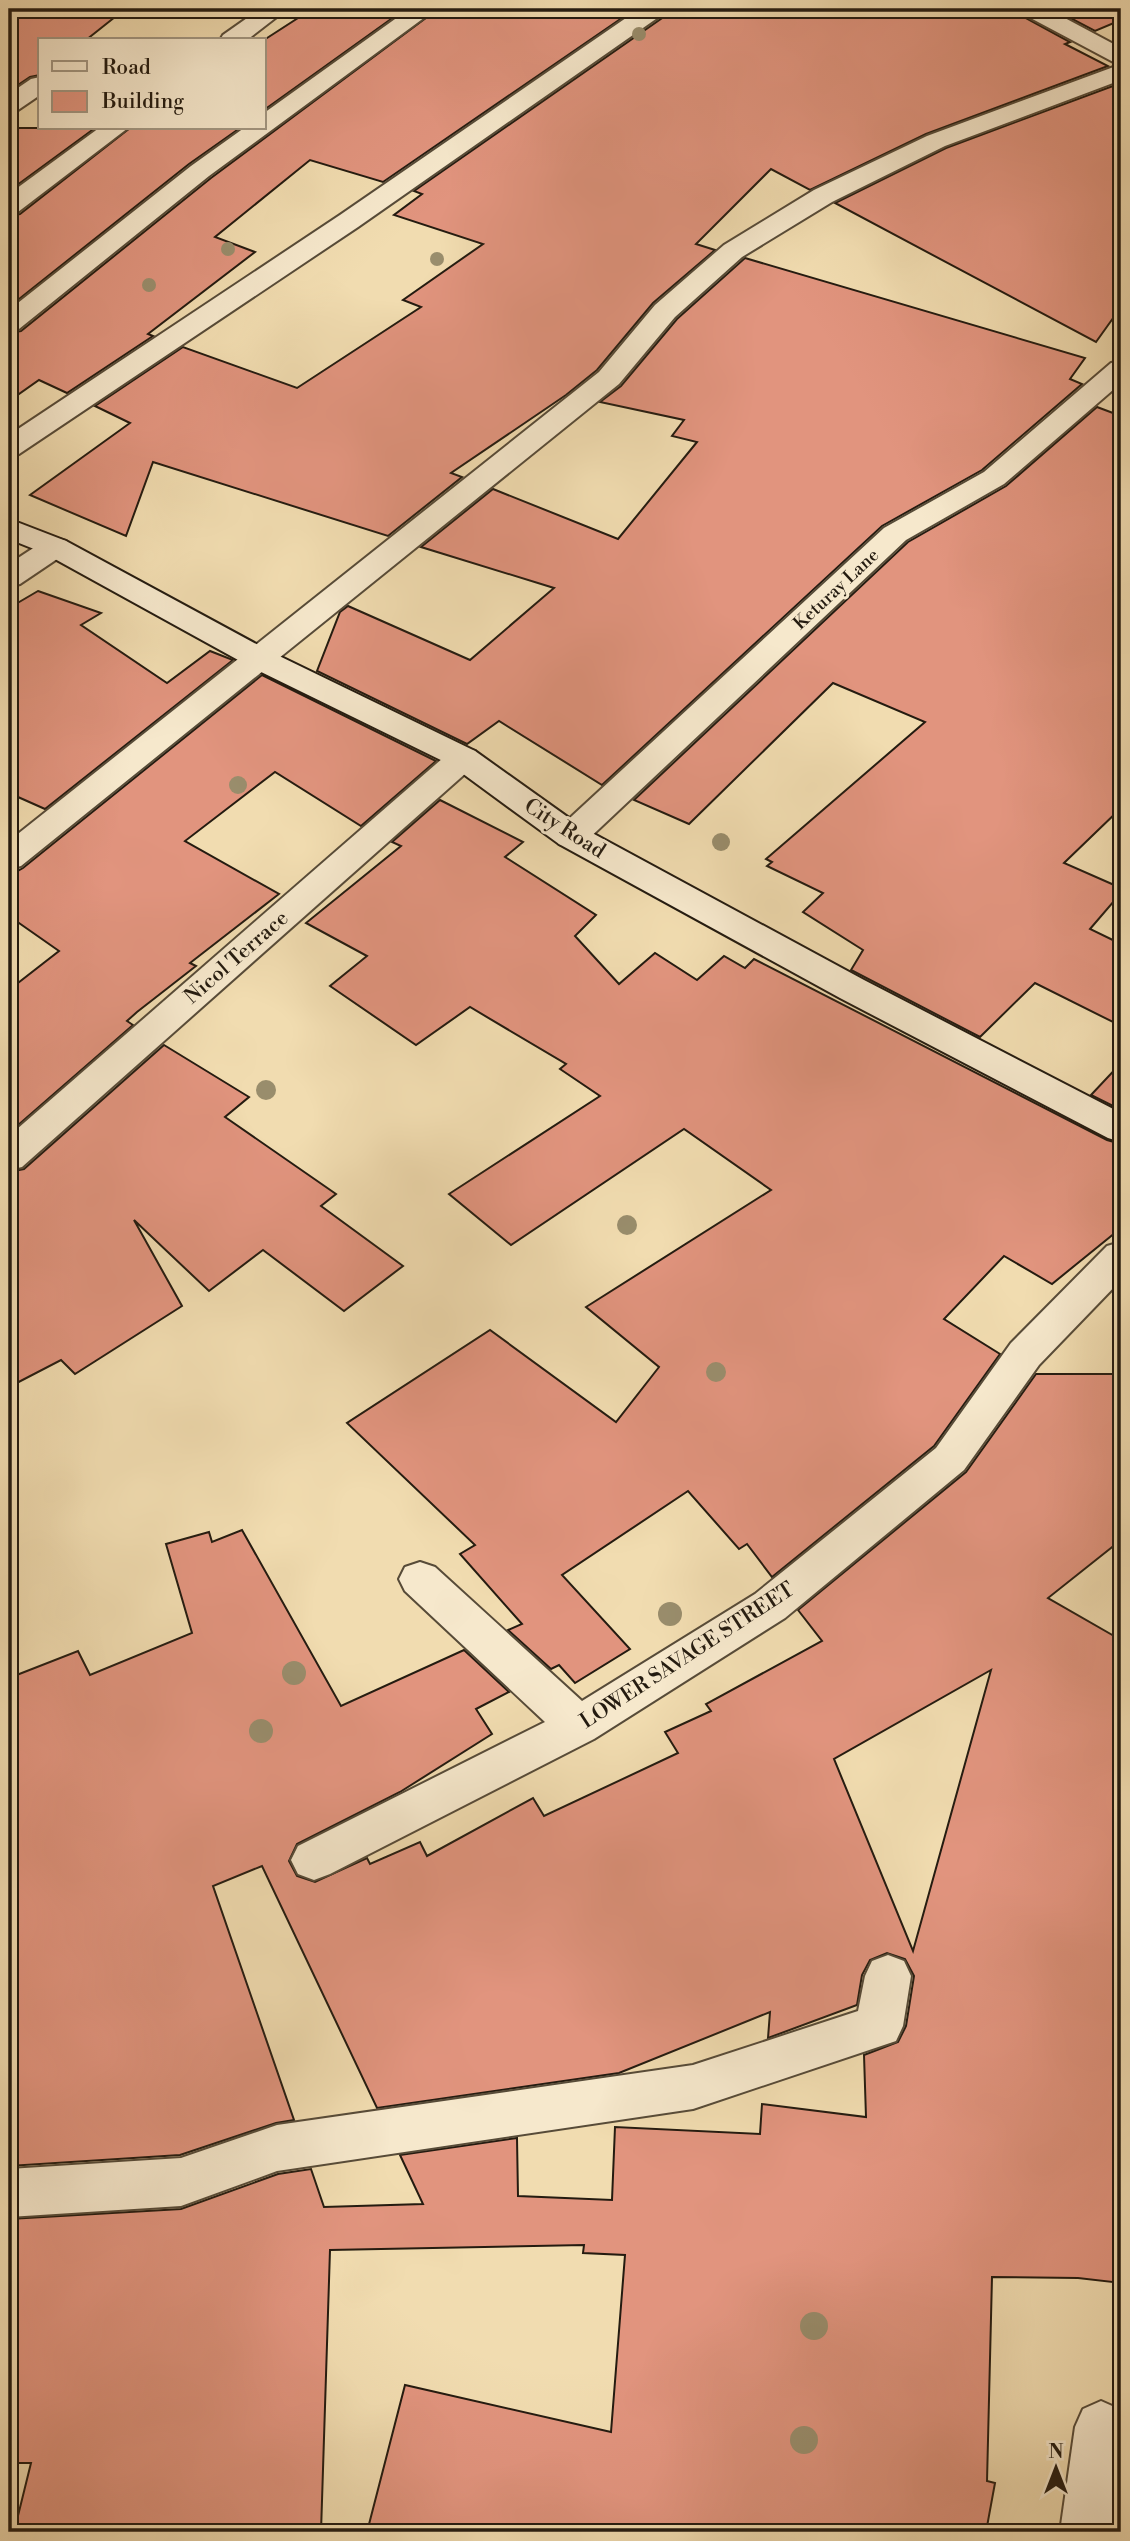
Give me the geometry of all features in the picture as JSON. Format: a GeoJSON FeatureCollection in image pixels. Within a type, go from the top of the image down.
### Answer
{"type":"FeatureCollection","features":[{"type":"Feature","properties":{"kind":"street"},"geometry":{"type":"LineString","coordinates":[[235,38],[275,9]]}},
{"type":"Feature","properties":{"kind":"street"},"geometry":{"type":"LineString","coordinates":[[266,124],[424,9]]}},
{"type":"Feature","properties":{"kind":"street"},"geometry":{"type":"LineString","coordinates":[[9,448],[349,221],[655,9]]}},
{"type":"Feature","properties":{"kind":"street"},"geometry":{"type":"LineString","coordinates":[[1031,9],[1121,58]]}},
{"type":"Feature","properties":{"kind":"street"},"geometry":{"type":"LineString","coordinates":[[9,858],[609,378],[665,311],[733,251],[823,196],[936,141],[1121,72]]}},
{"type":"Feature","properties":{"kind":"street"},"geometry":{"type":"LineString","coordinates":[[9,105],[38,85]]}},
{"type":"Feature","properties":{"kind":"street"},"geometry":{"type":"LineString","coordinates":[[9,206],[111,130]]}},
{"type":"Feature","properties":{"kind":"street"},"geometry":{"type":"LineString","coordinates":[[9,323],[200,171],[257,130]]}},
{"type":"Feature","properties":{"kind":"street","name":"Keturay Lane"},"geometry":{"type":"LineString","coordinates":[[571,836],[895,534],[994,478],[1121,369]]}},
{"type":"Feature","properties":{"kind":"street","name":"City Road"},"geometry":{"type":"LineString","coordinates":[[9,528],[55,547],[260,659],[463,758],[571,836],[852,989],[1121,1129]]}},
{"type":"Feature","properties":{"kind":"street"},"geometry":{"type":"LineString","coordinates":[[9,578],[55,547]]}},
{"type":"Feature","properties":{"kind":"street","name":"Nicol Terrace"},"geometry":{"type":"LineString","coordinates":[[9,1157],[463,758]]}},
{"type":"Feature","properties":{"kind":"street","name":"LOWER SAVAGE STREET"},"geometry":{"type":"LineString","coordinates":[[314,1860],[579,1726],[770,1606],[950,1459],[1025,1354],[1121,1256]]}},
{"type":"Feature","properties":{"kind":"street"},"geometry":{"type":"LineString","coordinates":[[420,1579],[579,1726]]}},
{"type":"Feature","properties":{"kind":"street"},"geometry":{"type":"LineString","coordinates":[[9,2193],[181,2182],[277,2148],[693,2087],[879,2026],[888,1976]]}},
{"type":"Feature","properties":{"kind":"street"},"geometry":{"type":"LineString","coordinates":[[1086,2532],[1101,2427]]}},
{"type":"Feature","properties":{"kind":"building"},"geometry":{"type":"Polygon","coordinates":[[[9,9],[125,9],[89,38],[38,38],[38,75],[30,77],[9,91],[9,9]]]}},
{"type":"Feature","properties":{"kind":"building"},"geometry":{"type":"Polygon","coordinates":[[[312,9],[405,9],[266,109],[266,39],[312,9]]]}},
{"type":"Feature","properties":{"kind":"building"},"geometry":{"type":"Polygon","coordinates":[[[438,9],[635,9],[383,182],[310,160],[215,237],[255,252],[148,334],[153,336],[67,393],[39,380],[9,401],[9,333],[21,331],[211,178],[438,9]]]}},
{"type":"Feature","properties":{"kind":"building"},"geometry":{"type":"Polygon","coordinates":[[[670,9],[1016,9],[1022,16],[1070,42],[1065,44],[1108,66],[926,134],[810,190],[771,169],[696,244],[715,250],[653,303],[597,370],[566,395],[451,473],[462,477],[388,536],[153,462],[126,536],[30,495],[130,423],[95,406],[183,347],[297,388],[421,307],[403,300],[483,244],[394,215],[422,194],[414,191],[665,16],[670,9]]]}},
{"type":"Feature","properties":{"kind":"building"},"geometry":{"type":"Polygon","coordinates":[[[1053,9],[1121,9],[1121,20],[1095,31],[1053,9]]]}},
{"type":"Feature","properties":{"kind":"building"},"geometry":{"type":"Polygon","coordinates":[[[1121,83],[1121,307],[1096,342],[835,203],[946,148],[1121,83]]]}},
{"type":"Feature","properties":{"kind":"building"},"geometry":{"type":"Polygon","coordinates":[[[9,128],[92,130],[9,191],[9,128]]]}},
{"type":"Feature","properties":{"kind":"building"},"geometry":{"type":"Polygon","coordinates":[[[127,130],[237,130],[189,164],[9,307],[9,216],[20,214],[127,130]]]}},
{"type":"Feature","properties":{"kind":"building"},"geometry":{"type":"Polygon","coordinates":[[[745,258],[1085,358],[1070,379],[1082,384],[982,470],[882,526],[602,785],[499,721],[467,744],[317,671],[340,612],[348,606],[470,660],[554,588],[421,547],[493,489],[618,539],[697,442],[672,436],[684,420],[600,402],[621,386],[677,319],[745,258]]]}},
{"type":"Feature","properties":{"kind":"building"},"geometry":{"type":"Polygon","coordinates":[[[1097,407],[1121,416],[1121,808],[1064,863],[1121,888],[1121,893],[1090,929],[1121,944],[1121,1026],[1035,983],[980,1037],[851,970],[863,950],[803,912],[823,893],[767,866],[772,862],[766,859],[925,722],[833,683],[689,824],[634,800],[908,542],[1006,486],[1097,407]]]}},
{"type":"Feature","properties":{"kind":"building"},"geometry":{"type":"Polygon","coordinates":[[[38,591],[101,613],[81,625],[167,683],[210,651],[233,660],[45,809],[9,793],[9,608],[38,591]]]}},
{"type":"Feature","properties":{"kind":"building"},"geometry":{"type":"Polygon","coordinates":[[[262,675],[436,761],[361,826],[275,772],[185,841],[279,894],[190,963],[196,966],[137,1012],[127,1021],[133,1025],[9,1133],[9,990],[59,951],[9,916],[9,876],[23,868],[262,675]]]}},
{"type":"Feature","properties":{"kind":"building"},"geometry":{"type":"Polygon","coordinates":[[[440,800],[523,842],[505,857],[596,915],[575,936],[619,984],[655,953],[697,980],[724,956],[745,968],[754,959],[1107,1140],[1121,1144],[1121,1228],[1052,1284],[1004,1256],[944,1319],[1000,1354],[934,1446],[772,1577],[747,1544],[739,1549],[688,1491],[562,1575],[630,1649],[575,1683],[559,1665],[551,1669],[508,1630],[522,1624],[460,1554],[475,1545],[347,1423],[490,1330],[616,1422],[659,1367],[586,1307],[771,1190],[684,1129],[511,1245],[449,1194],[600,1096],[560,1069],[566,1064],[470,1007],[416,1045],[330,986],[367,956],[306,923],[401,846],[392,842],[440,800]]]}},
{"type":"Feature","properties":{"kind":"building"},"geometry":{"type":"Polygon","coordinates":[[[164,1045],[249,1097],[225,1117],[336,1194],[321,1206],[403,1266],[344,1311],[263,1250],[209,1291],[134,1220],[182,1306],[75,1374],[61,1360],[9,1387],[9,1172],[24,1169],[164,1045]]]}},
{"type":"Feature","properties":{"kind":"building"},"geometry":{"type":"Polygon","coordinates":[[[1121,1063],[1121,1110],[1091,1095],[1121,1063]]]}},
{"type":"Feature","properties":{"kind":"building"},"geometry":{"type":"Polygon","coordinates":[[[1036,1374],[1114,1374],[1121,1417],[1121,1540],[1048,1598],[1121,1640],[1121,2283],[1078,2278],[992,2277],[987,2481],[995,2483],[986,2532],[367,2532],[405,2385],[611,2432],[625,2255],[583,2253],[584,2245],[330,2250],[321,2532],[14,2532],[31,2463],[9,2463],[9,2219],[181,2209],[278,2174],[311,2169],[324,2207],[423,2204],[400,2155],[517,2138],[518,2196],[612,2200],[615,2127],[760,2134],[762,2104],[866,2117],[864,2055],[898,2042],[906,2026],[914,1976],[905,1959],[887,1953],[870,1960],[862,1975],[857,2005],[768,2038],[770,2012],[619,2073],[377,2108],[262,1866],[213,1886],[294,2120],[276,2123],[180,2155],[9,2166],[9,1678],[78,1651],[90,1675],[192,1633],[166,1544],[209,1532],[212,1542],[242,1530],[341,1706],[464,1650],[509,1692],[476,1709],[492,1734],[400,1792],[297,1844],[289,1861],[297,1876],[315,1882],[367,1858],[370,1864],[420,1842],[427,1856],[533,1798],[544,1816],[678,1753],[665,1732],[711,1711],[706,1704],[822,1641],[798,1610],[966,1472],[1036,1374]],[[991,1670],[834,1759],[913,1951],[991,1670]]]}}]}
